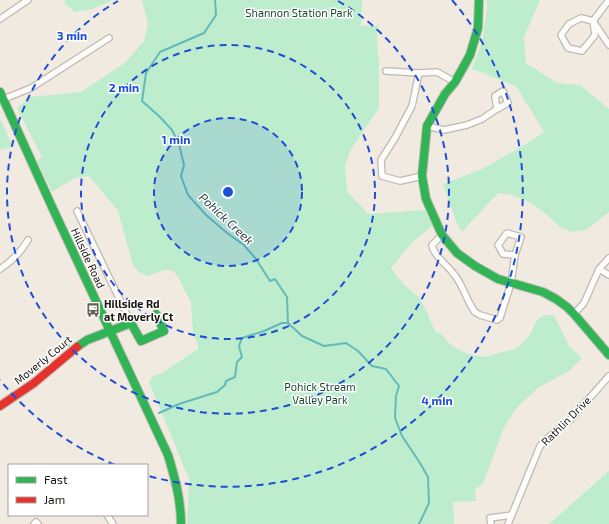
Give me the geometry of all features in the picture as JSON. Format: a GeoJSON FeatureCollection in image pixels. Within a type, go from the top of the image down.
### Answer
{"type":"FeatureCollection","features":[{"type":"Feature","properties":{"kind":"street"},"geometry":{"type":"LineString","coordinates":[[0,18],[28,0]]}},
{"type":"Feature","properties":{"kind":"street"},"geometry":{"type":"LineString","coordinates":[[479,0],[479,19],[474,42],[464,66],[455,82],[445,94],[427,126],[422,176],[426,199],[442,235],[457,253],[486,273],[498,279],[543,292],[562,303],[574,314],[609,355]]}},
{"type":"Feature","properties":{"kind":"street"},"geometry":{"type":"LineString","coordinates":[[609,0],[593,21],[595,35],[582,51],[568,48],[561,35],[569,24],[581,18],[593,21],[609,45]]}},
{"type":"Feature","properties":{"kind":"street"},"geometry":{"type":"LineString","coordinates":[[2,95],[31,88],[109,38]]}},
{"type":"Feature","properties":{"kind":"street"},"geometry":{"type":"LineString","coordinates":[[386,71],[419,73],[436,72],[455,82]]}},
{"type":"Feature","properties":{"kind":"street"},"geometry":{"type":"LineString","coordinates":[[419,73],[412,106],[381,160],[382,176],[400,182],[422,176]]}},
{"type":"Feature","properties":{"kind":"street","name":"Hillside Road"},"geometry":{"type":"LineString","coordinates":[[2,95],[25,148],[168,455],[179,492],[182,524]]}},
{"type":"Feature","properties":{"kind":"street"},"geometry":{"type":"LineString","coordinates":[[427,126],[444,130],[467,125],[482,119],[497,109]]}},
{"type":"Feature","properties":{"kind":"street"},"geometry":{"type":"LineString","coordinates":[[77,211],[130,324],[141,342],[164,331],[156,314]]}},
{"type":"Feature","properties":{"kind":"street"},"geometry":{"type":"LineString","coordinates":[[442,235],[433,244],[432,248],[435,253],[454,274],[475,312],[497,320],[500,318],[511,283],[515,255],[521,237],[508,233],[498,245],[503,254],[515,255]]}},
{"type":"Feature","properties":{"kind":"street"},"geometry":{"type":"LineString","coordinates":[[0,269],[22,250],[28,240]]}},
{"type":"Feature","properties":{"kind":"street"},"geometry":{"type":"LineString","coordinates":[[574,314],[584,303],[599,269],[609,258]]}},
{"type":"Feature","properties":{"kind":"street"},"geometry":{"type":"LineString","coordinates":[[599,269],[609,275]]}},
{"type":"Feature","properties":{"kind":"street","name":"Moverly Court"},"geometry":{"type":"LineString","coordinates":[[0,406],[34,383],[75,348],[87,340],[130,324]]}},
{"type":"Feature","properties":{"kind":"street","name":"Rathlin Drive"},"geometry":{"type":"LineString","coordinates":[[508,524],[540,446],[571,419],[609,376]]}},
{"type":"Feature","properties":{"kind":"street"},"geometry":{"type":"LineString","coordinates":[[491,524],[490,518],[512,515]]}},
{"type":"Feature","properties":{"kind":"street"},"geometry":{"type":"LineString","coordinates":[[34,524],[36,522],[38,524]]}},
{"type":"Feature","properties":{"kind":"green space"},"geometry":{"type":"Polygon","coordinates":[[[65,0],[113,0],[92,9],[75,12],[65,4],[65,0]]]}},
{"type":"Feature","properties":{"kind":"green space","name":"Pohick Stream Valley Park"},"geometry":{"type":"Polygon","coordinates":[[[142,0],[362,0],[361,26],[378,26],[379,108],[350,151],[345,166],[347,191],[368,214],[425,210],[432,226],[410,244],[391,268],[404,285],[420,298],[435,331],[441,334],[453,347],[468,354],[484,357],[517,348],[529,336],[537,320],[545,315],[554,315],[569,346],[582,358],[569,371],[538,388],[518,406],[504,427],[483,484],[475,489],[476,501],[453,502],[454,524],[187,524],[189,479],[149,382],[153,376],[162,373],[198,349],[198,344],[193,335],[191,303],[178,277],[173,271],[165,270],[147,276],[139,272],[133,265],[118,211],[89,176],[75,178],[52,192],[37,161],[42,157],[17,108],[30,97],[81,92],[126,62],[144,41],[148,24],[142,0]]]}},
{"type":"Feature","properties":{"kind":"green space"},"geometry":{"type":"Polygon","coordinates":[[[487,0],[540,0],[524,37],[526,63],[557,83],[580,85],[609,109],[609,212],[586,230],[572,232],[560,227],[531,203],[512,195],[499,193],[462,232],[456,221],[443,184],[482,169],[544,132],[516,86],[472,69],[482,42],[487,0]]]}},
{"type":"Feature","properties":{"kind":"green space"},"geometry":{"type":"Polygon","coordinates":[[[0,118],[13,147],[0,150],[0,118]]]}},
{"type":"Feature","properties":{"kind":"green space"},"geometry":{"type":"Polygon","coordinates":[[[609,471],[609,524],[549,524],[609,471]]]}},
{"type":"Feature","properties":{"kind":"waterway","name":"Pohick Creek"},"geometry":{"type":"LineString","coordinates":[[215,0],[216,15],[204,33],[160,52],[146,73],[142,101],[172,130],[179,144],[184,165],[181,176],[188,195],[206,215],[244,245],[256,259],[270,281],[275,279],[287,297],[288,323],[302,336],[324,346],[346,343],[358,351],[372,366],[386,369],[399,386],[396,396],[395,418],[402,436],[428,477],[429,503],[419,524]]}},
{"type":"Feature","properties":{"kind":"waterway"},"geometry":{"type":"LineString","coordinates":[[159,413],[179,404],[217,392],[225,385],[226,381],[235,377],[237,362],[242,357],[239,346],[242,338],[282,323],[287,323]]}},
{"type":"Feature","properties":{"kind":"traffic: fast"},"geometry":{"type":"LineString","coordinates":[[479,0],[478,28],[470,55],[427,126],[422,176],[426,199],[442,235],[457,253],[475,266],[498,279],[543,292],[556,299],[574,314],[609,355]]}},
{"type":"Feature","properties":{"kind":"traffic: fast"},"geometry":{"type":"LineString","coordinates":[[0,92],[168,455],[177,489],[181,524]]}},
{"type":"Feature","properties":{"kind":"traffic: fast"},"geometry":{"type":"LineString","coordinates":[[77,347],[87,340],[131,323],[141,341],[164,331],[156,314]]}},
{"type":"Feature","properties":{"kind":"traffic: jam"},"geometry":{"type":"LineString","coordinates":[[0,406],[34,383],[77,347]]}},
{"type":"Feature","properties":{"kind":"place","name":"Hillside Rd at Moverly Ct"},"geometry":{"type":"Point","coordinates":[93,310]}},
{"type":"Feature","properties":{"kind":"park label","name":"Shannon Station Park"},"geometry":{"type":"Point","coordinates":[299,13]}}]}
